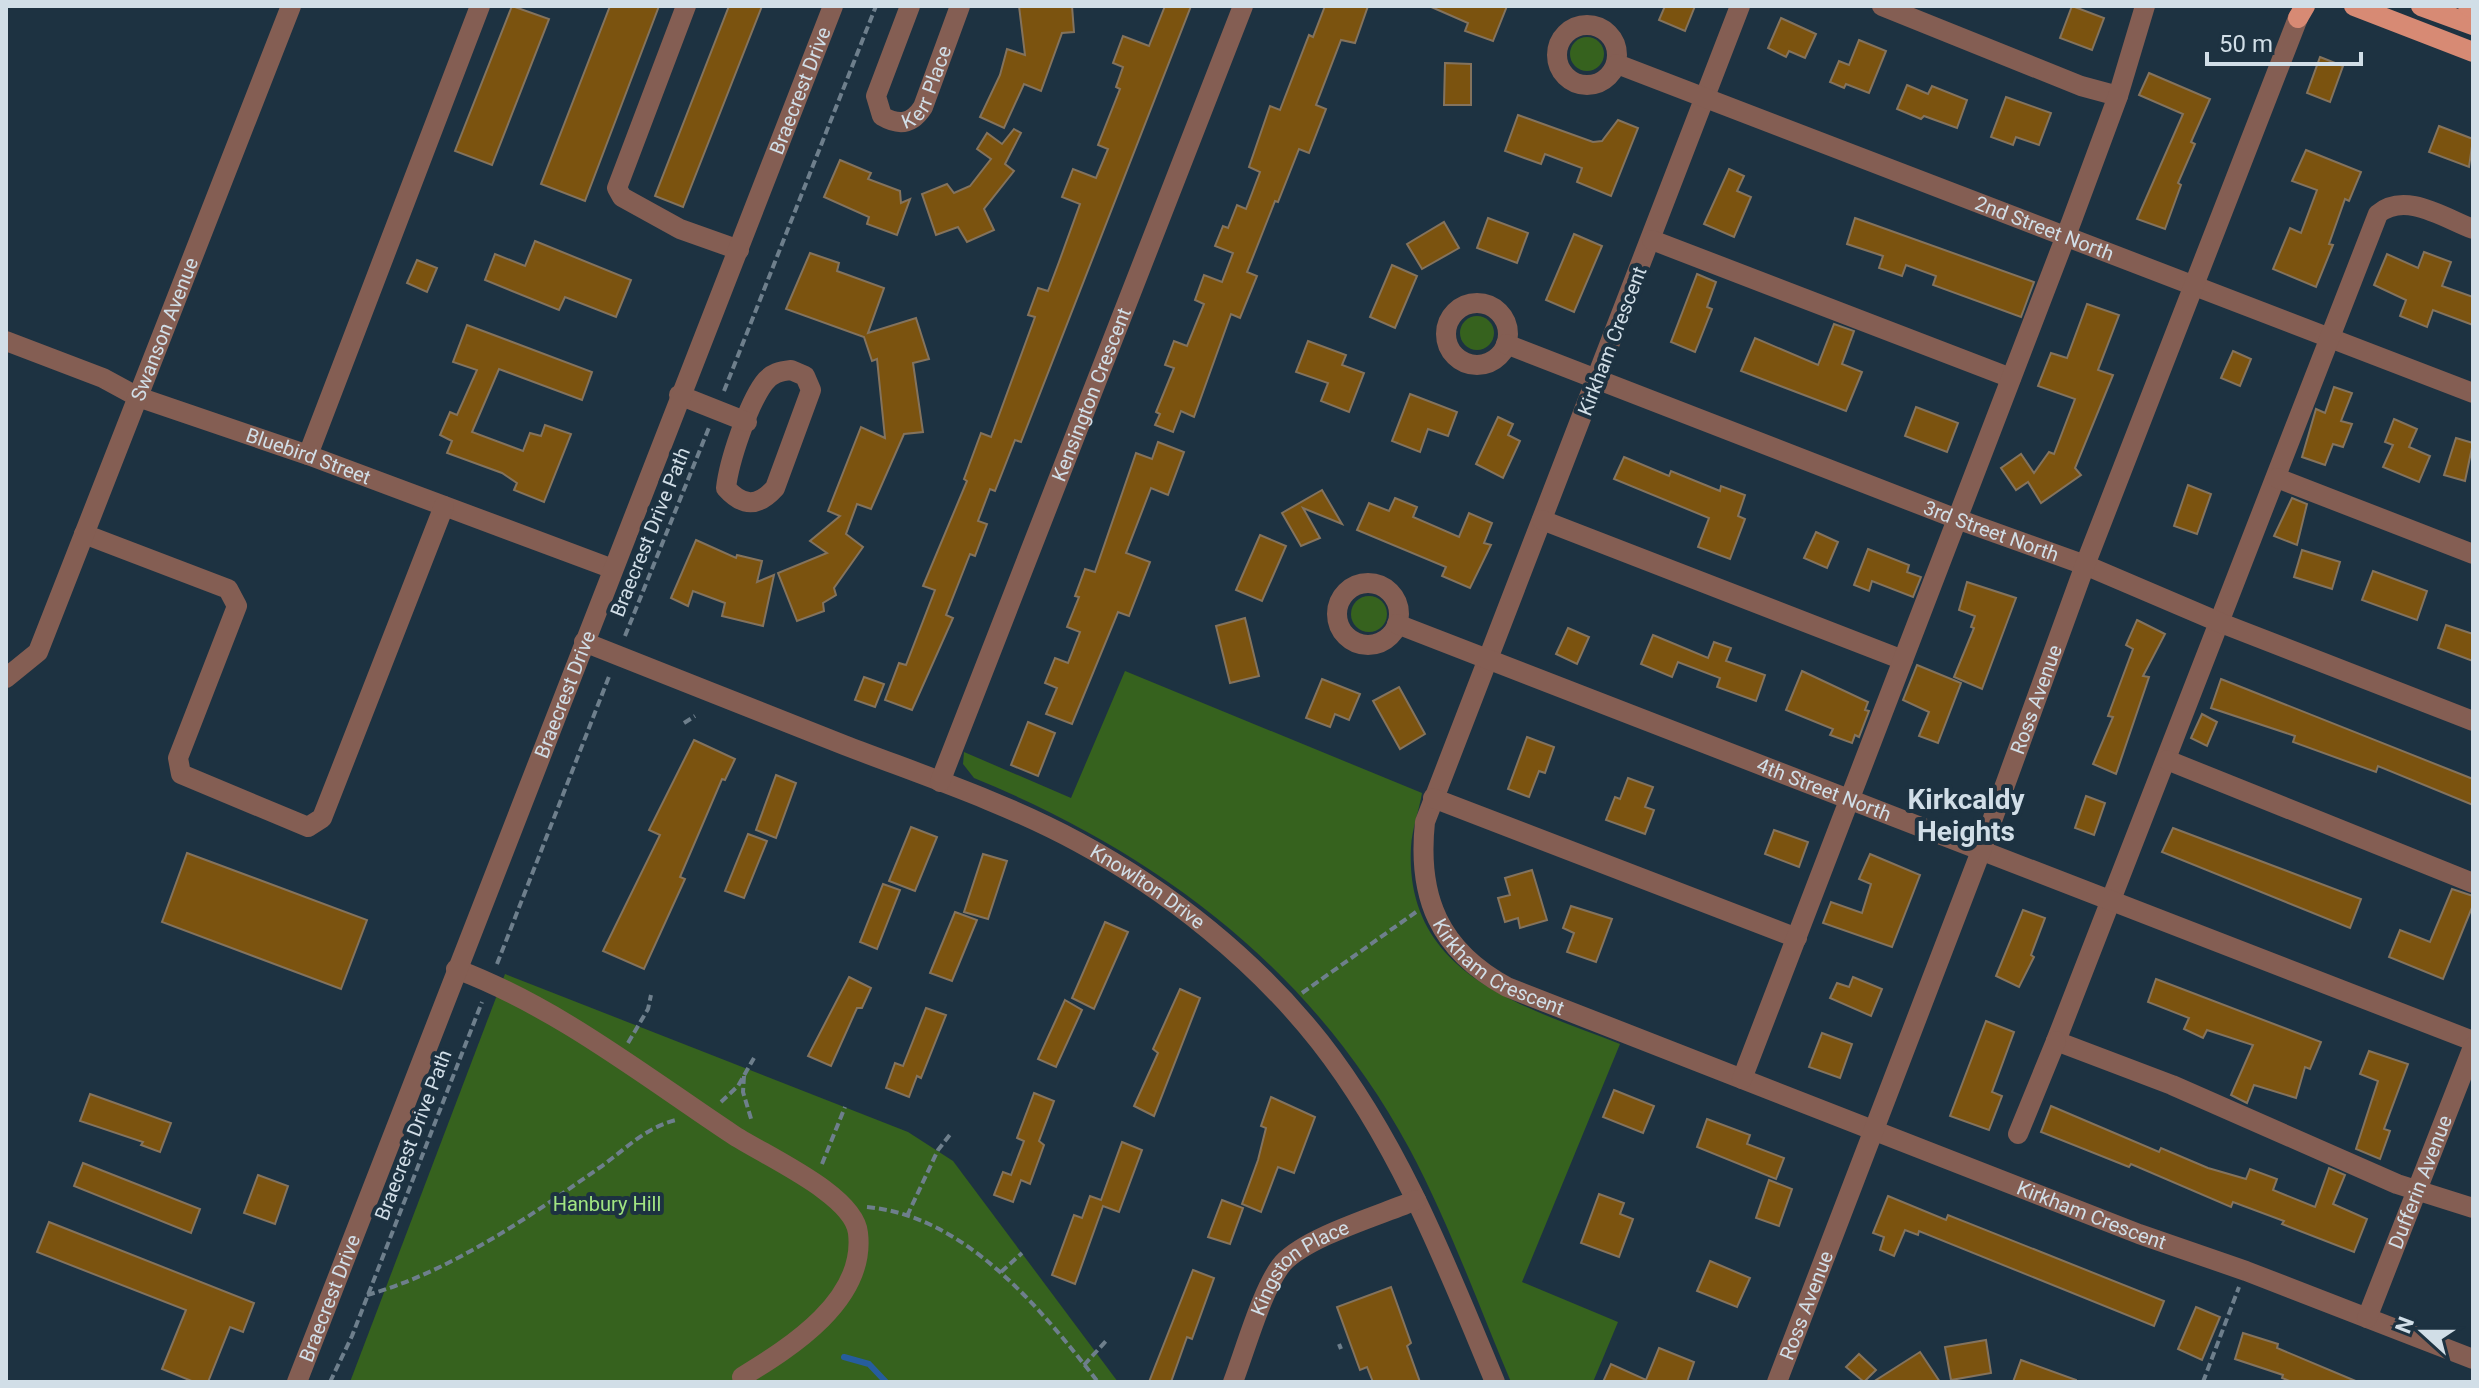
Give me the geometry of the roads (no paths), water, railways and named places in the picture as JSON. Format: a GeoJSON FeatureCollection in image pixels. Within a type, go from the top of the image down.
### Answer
{"type":"FeatureCollection","features":[{"type":"Feature","properties":{"kind":"main road"},"geometry":{"type":"LineString","coordinates":[[2354,6],[2473,52]]}},
{"type":"Feature","properties":{"kind":"main road"},"geometry":{"type":"LineString","coordinates":[[2421,6],[2473,25]]}},
{"type":"Feature","properties":{"kind":"street","name":"Swanson Avenue"},"geometry":{"type":"LineString","coordinates":[[6,678],[38,652],[291,6]]}},
{"type":"Feature","properties":{"kind":"street"},"geometry":{"type":"LineString","coordinates":[[308,455],[480,6]]}},
{"type":"Feature","properties":{"kind":"street"},"geometry":{"type":"LineString","coordinates":[[686,6],[617,188],[622,197],[680,229],[739,250]]}},
{"type":"Feature","properties":{"kind":"street","name":"Braecrest Drive"},"geometry":{"type":"LineString","coordinates":[[297,1382],[833,6]]}},
{"type":"Feature","properties":{"kind":"street","name":"Kerr Place"},"geometry":{"type":"LineString","coordinates":[[910,6],[876,96],[882,116],[899,123],[912,120],[923,107],[960,6]]}},
{"type":"Feature","properties":{"kind":"street","name":"Kensington Crescent"},"geometry":{"type":"LineString","coordinates":[[940,782],[1243,6]]}},
{"type":"Feature","properties":{"kind":"street","name":"Kirkham Crescent"},"geometry":{"type":"LineString","coordinates":[[1740,6],[1707,99],[1433,798],[1422,846],[1422,873],[1443,932],[1464,958],[1484,975],[2139,1234],[2246,1271],[2473,1359]]}},
{"type":"Feature","properties":{"kind":"street"},"geometry":{"type":"LineString","coordinates":[[1882,6],[2081,86],[2118,96]]}},
{"type":"Feature","properties":{"kind":"street"},"geometry":{"type":"LineString","coordinates":[[1742,1079],[2066,236],[2118,96],[2145,6]]}},
{"type":"Feature","properties":{"kind":"street","name":"Ross Avenue"},"geometry":{"type":"LineString","coordinates":[[1777,1382],[1981,851],[2085,565],[2301,10]]}},
{"type":"Feature","properties":{"kind":"street","name":"2nd Street North"},"geometry":{"type":"LineString","coordinates":[[1617,64],[2473,393]]}},
{"type":"Feature","properties":{"kind":"street"},"geometry":{"type":"LineString","coordinates":[[2018,1134],[2221,623],[2378,214],[2388,205],[2405,202],[2473,229]]}},
{"type":"Feature","properties":{"kind":"street"},"geometry":{"type":"LineString","coordinates":[[1652,240],[2011,378]]}},
{"type":"Feature","properties":{"kind":"street","name":"Bluebird Street"},"geometry":{"type":"LineString","coordinates":[[6,341],[103,378],[138,397],[308,455],[613,569]]}},
{"type":"Feature","properties":{"kind":"street","name":"3rd Street North"},"geometry":{"type":"LineString","coordinates":[[1506,344],[1957,519],[2085,565],[2221,623],[2473,721]]}},
{"type":"Feature","properties":{"kind":"street"},"geometry":{"type":"LineString","coordinates":[[791,370],[805,376],[811,390],[808,405],[775,488],[765,499],[750,504],[735,499],[726,488],[728,472],[747,422],[765,382],[777,372],[791,370]]}},
{"type":"Feature","properties":{"kind":"street"},"geometry":{"type":"LineString","coordinates":[[679,395],[747,422]]}},
{"type":"Feature","properties":{"kind":"street"},"geometry":{"type":"LineString","coordinates":[[2277,478],[2473,554]]}},
{"type":"Feature","properties":{"kind":"street"},"geometry":{"type":"LineString","coordinates":[[84,534],[228,589],[237,606],[178,758],[181,774],[308,827],[322,818],[444,506]]}},
{"type":"Feature","properties":{"kind":"street"},"geometry":{"type":"LineString","coordinates":[[1542,520],[1903,660]]}},
{"type":"Feature","properties":{"kind":"street","name":"4th Street North"},"geometry":{"type":"LineString","coordinates":[[1397,624],[2473,1041]]}},
{"type":"Feature","properties":{"kind":"street","name":"Knowlton Drive"},"geometry":{"type":"LineString","coordinates":[[584,642],[1040,823],[1113,862],[1182,909],[1287,1003],[1373,1118],[1416,1200],[1495,1382]]}},
{"type":"Feature","properties":{"kind":"street"},"geometry":{"type":"LineString","coordinates":[[2167,760],[2473,883]]}},
{"type":"Feature","properties":{"kind":"street"},"geometry":{"type":"LineString","coordinates":[[1433,798],[1797,938]]}},
{"type":"Feature","properties":{"kind":"street"},"geometry":{"type":"LineString","coordinates":[[456,969],[490,982],[620,1057],[840,1204],[858,1231],[857,1263],[848,1284],[789,1347],[742,1377]]}},
{"type":"Feature","properties":{"kind":"street"},"geometry":{"type":"LineString","coordinates":[[2056,1041],[2172,1085],[2397,1184],[2473,1208]]}},
{"type":"Feature","properties":{"kind":"street","name":"Dufferin Avenue"},"geometry":{"type":"LineString","coordinates":[[2367,1318],[2473,1047]]}},
{"type":"Feature","properties":{"kind":"street","name":"Kingston Place"},"geometry":{"type":"LineString","coordinates":[[1233,1382],[1271,1285],[1283,1264],[1300,1249],[1416,1200]]}},
{"type":"Feature","properties":{"kind":"waterway"},"geometry":{"type":"LineString","coordinates":[[844,1357],[869,1364],[886,1382]]}},
{"type":"Feature","properties":{"kind":"district","name":"Kirkcaldy Heights"},"geometry":{"type":"Point","coordinates":[1966,815]}},
{"type":"Feature","properties":{"kind":"park label","name":"Hanbury Hill"},"geometry":{"type":"Point","coordinates":[607,1204]}}]}
